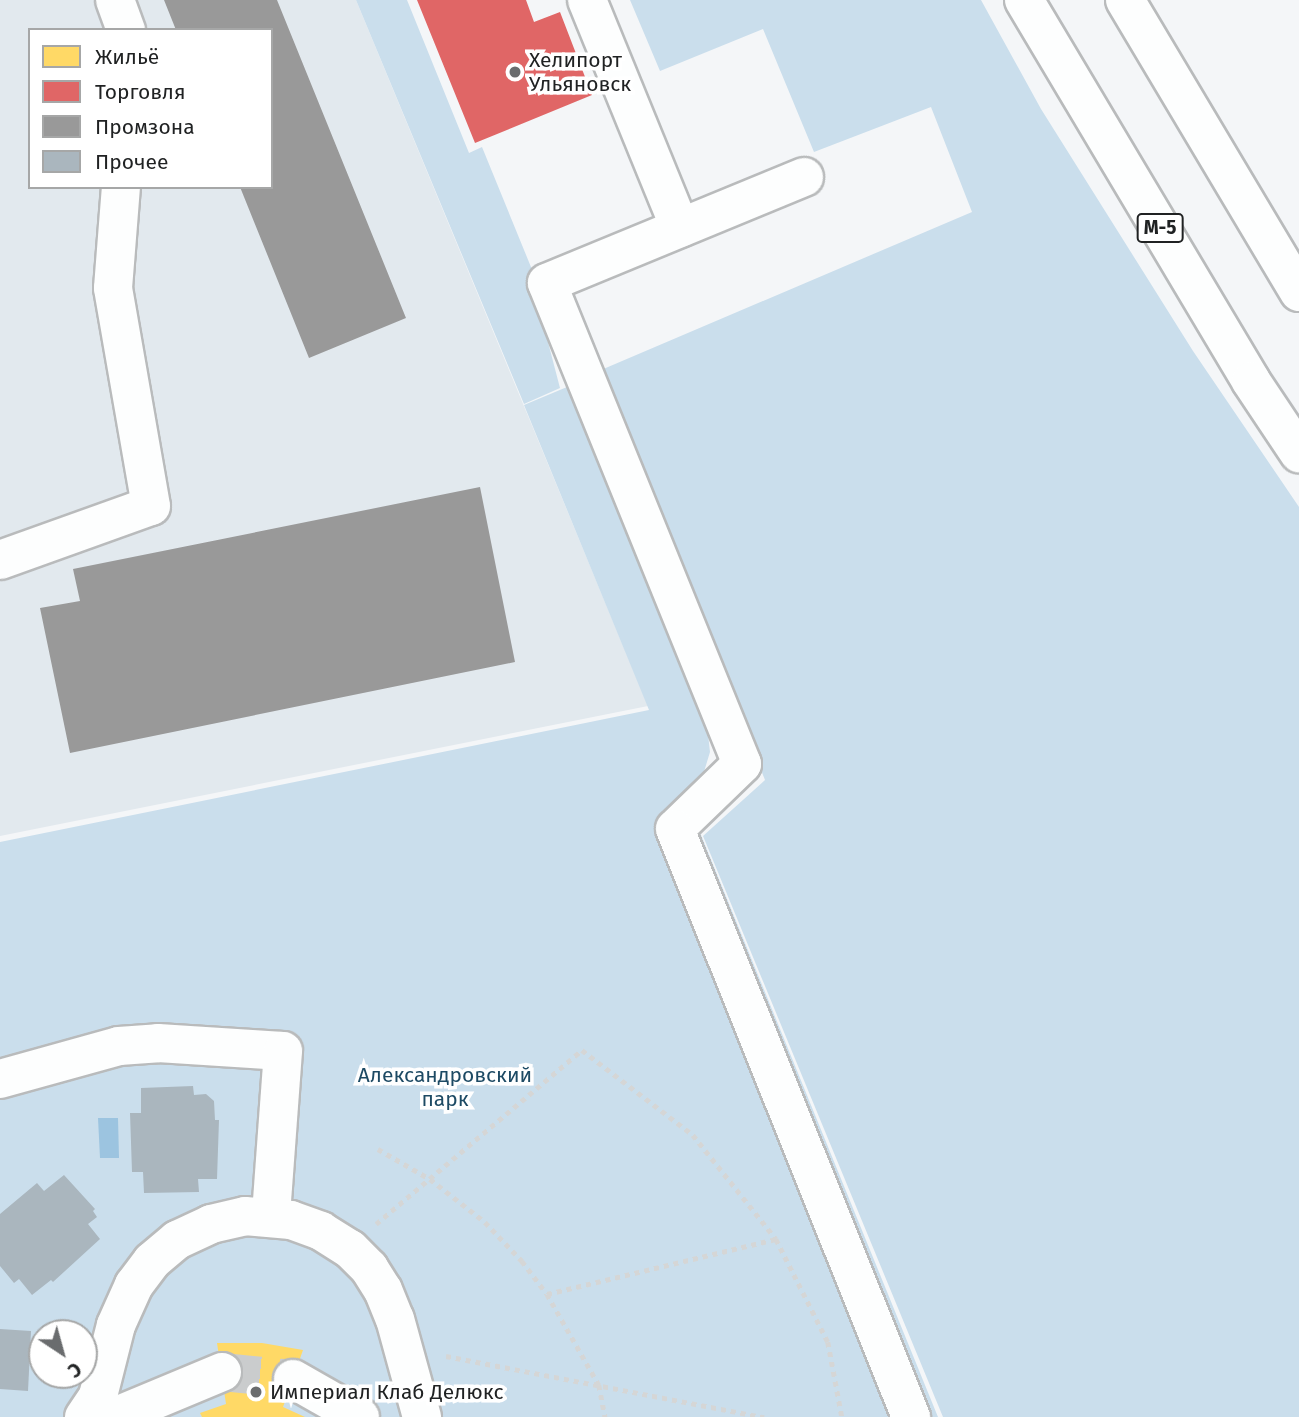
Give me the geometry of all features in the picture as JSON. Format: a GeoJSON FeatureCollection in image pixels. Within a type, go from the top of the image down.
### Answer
{"type":"FeatureCollection","features":[{"type":"Feature","properties":{"kind":"main road"},"geometry":{"type":"LineString","coordinates":[[115,0],[125,28]]}},
{"type":"Feature","properties":{"kind":"main road"},"geometry":{"type":"LineString","coordinates":[[587,0],[680,228]]}},
{"type":"Feature","properties":{"kind":"main road","name":"М-5"},"geometry":{"type":"LineString","coordinates":[[1024,0],[1251,381],[1299,453]]}},
{"type":"Feature","properties":{"kind":"main road"},"geometry":{"type":"LineString","coordinates":[[1125,0],[1299,292]]}},
{"type":"Feature","properties":{"kind":"main road"},"geometry":{"type":"LineString","coordinates":[[804,177],[547,283],[742,764],[675,829],[911,1417]]}},
{"type":"Feature","properties":{"kind":"main road"},"geometry":{"type":"LineString","coordinates":[[0,560],[151,506],[113,288],[121,189]]}},
{"type":"Feature","properties":{"kind":"main road"},"geometry":{"type":"LineString","coordinates":[[0,1079],[118,1046],[158,1043],[283,1051],[271,1216]]}},
{"type":"Feature","properties":{"kind":"main road"},"geometry":{"type":"LineString","coordinates":[[84,1417],[98,1396],[116,1325],[129,1295],[152,1261],[177,1240],[211,1224],[245,1216],[271,1216],[321,1231],[350,1249],[369,1268],[383,1290],[395,1319],[411,1388],[422,1417]]}},
{"type":"Feature","properties":{"kind":"main road"},"geometry":{"type":"LineString","coordinates":[[114,1417],[222,1373]]}},
{"type":"Feature","properties":{"kind":"main road"},"geometry":{"type":"LineString","coordinates":[[293,1379],[360,1417]]}},
{"type":"Feature","properties":{"kind":"path"},"geometry":{"type":"LineString","coordinates":[[372,1228],[582,1050],[693,1135],[775,1239],[828,1342],[842,1417]]}},
{"type":"Feature","properties":{"kind":"path"},"geometry":{"type":"LineString","coordinates":[[378,1149],[430,1179],[485,1222],[522,1261],[547,1294],[599,1385],[606,1417]]}},
{"type":"Feature","properties":{"kind":"path"},"geometry":{"type":"LineString","coordinates":[[547,1294],[775,1239]]}},
{"type":"Feature","properties":{"kind":"path"},"geometry":{"type":"LineString","coordinates":[[446,1356],[764,1417]]}},
{"type":"Feature","properties":{"kind":"shaded area"},"geometry":{"type":"Polygon","coordinates":[[[0,0],[356,0],[648,706],[0,836],[0,0]]]}},
{"type":"Feature","properties":{"kind":"green space"},"geometry":{"type":"Polygon","coordinates":[[[356,0],[407,0],[469,153],[482,147],[542,294],[543,323],[560,388],[524,404],[356,0]]]}},
{"type":"Feature","properties":{"kind":"green space"},"geometry":{"type":"Polygon","coordinates":[[[630,0],[981,0],[1041,109],[1193,351],[1299,507],[1299,1417],[943,1417],[703,836],[765,780],[601,370],[972,212],[931,107],[814,152],[763,29],[660,71],[630,0]]]}},
{"type":"Feature","properties":{"kind":"green space","name":"Александровский парк"},"geometry":{"type":"Polygon","coordinates":[[[567,387],[708,734],[710,752],[703,775],[688,803],[938,1417],[0,1417],[0,842],[649,710],[524,405],[567,387]]]}},
{"type":"Feature","properties":{"kind":"water"},"geometry":{"type":"Polygon","coordinates":[[[98,1118],[118,1118],[119,1158],[100,1158],[98,1118]]]}},
{"type":"Feature","properties":{"kind":"building: Жильё","name":"Империал Клаб Делюкс"},"geometry":{"type":"Polygon","coordinates":[[[217,1343],[262,1343],[303,1350],[283,1407],[305,1417],[202,1417],[200,1413],[226,1404],[217,1343]]]}},
{"type":"Feature","properties":{"kind":"building: Торговля","name":"Хелипорт Ульяновск"},"geometry":{"type":"Polygon","coordinates":[[[417,0],[526,0],[534,22],[560,12],[592,95],[475,143],[417,0]]]}},
{"type":"Feature","properties":{"kind":"building: Промзона"},"geometry":{"type":"Polygon","coordinates":[[[164,0],[277,0],[406,318],[309,358],[241,189],[273,189],[273,28],[175,28],[164,0]]]}},
{"type":"Feature","properties":{"kind":"building: Промзона"},"geometry":{"type":"Polygon","coordinates":[[[480,487],[515,662],[70,753],[40,608],[80,601],[73,569],[480,487]]]}},
{"type":"Feature","properties":{"kind":"building: Прочее"},"geometry":{"type":"Polygon","coordinates":[[[193,1086],[194,1095],[206,1094],[214,1101],[215,1120],[219,1120],[217,1179],[198,1179],[199,1192],[144,1193],[143,1172],[132,1172],[130,1113],[141,1113],[141,1088],[193,1086]]]}},
{"type":"Feature","properties":{"kind":"building: Прочее"},"geometry":{"type":"Polygon","coordinates":[[[64,1175],[95,1209],[93,1211],[97,1217],[88,1224],[100,1239],[53,1282],[51,1280],[32,1295],[19,1279],[14,1283],[0,1266],[0,1214],[37,1183],[44,1191],[64,1175]]]}},
{"type":"Feature","properties":{"kind":"building: Прочее"},"geometry":{"type":"Polygon","coordinates":[[[0,1329],[28,1331],[28,1391],[0,1389],[0,1329]]]}},
{"type":"Feature","properties":{"kind":"tunnel"},"geometry":{"type":"LineString","coordinates":[[222,1372],[293,1379]]}},
{"type":"Feature","properties":{"kind":"place","name":"Хелипорт Ульяновск"},"geometry":{"type":"Point","coordinates":[515,72]}},
{"type":"Feature","properties":{"kind":"place","name":"Империал Клаб Делюкс"},"geometry":{"type":"Point","coordinates":[256,1392]}}]}
